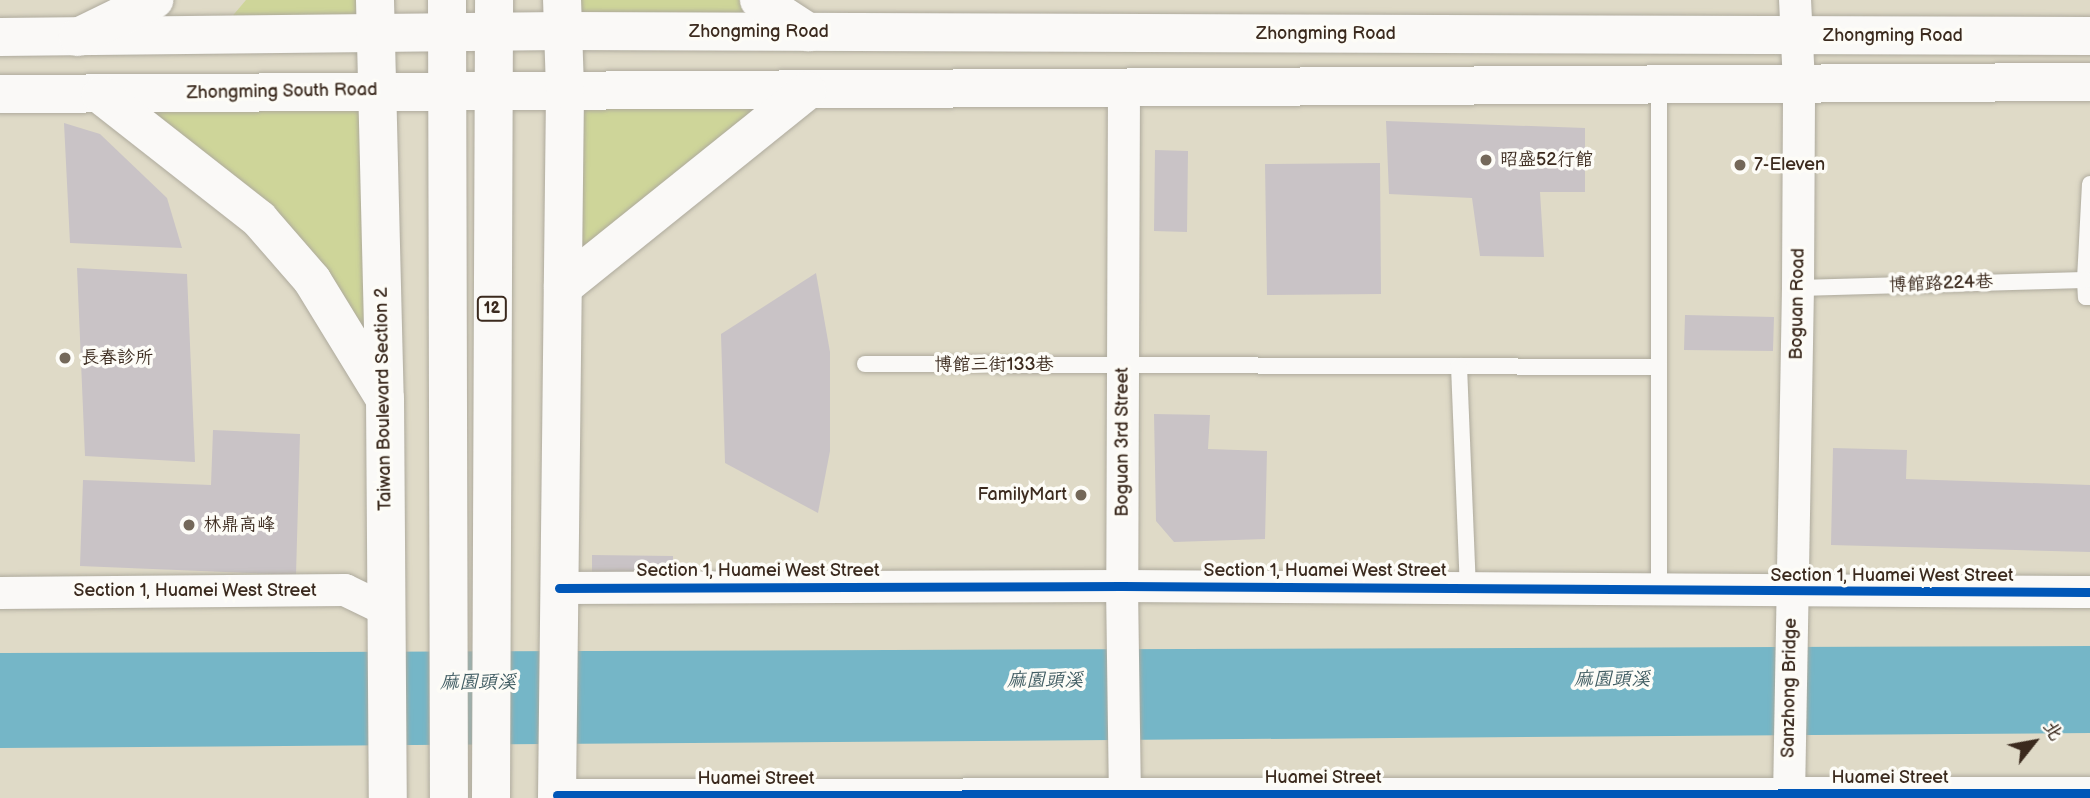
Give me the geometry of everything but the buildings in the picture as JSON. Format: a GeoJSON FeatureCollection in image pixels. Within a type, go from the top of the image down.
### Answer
{"type":"FeatureCollection","features":[{"type":"Feature","properties":{"kind":"main road"},"geometry":{"type":"LineString","coordinates":[[78,37],[154,0]]}},
{"type":"Feature","properties":{"kind":"main road"},"geometry":{"type":"LineString","coordinates":[[759,0],[808,32]]}},
{"type":"Feature","properties":{"kind":"main road"},"geometry":{"type":"LineString","coordinates":[[447,16],[449,798]]}},
{"type":"Feature","properties":{"kind":"main road","name":"12"},"geometry":{"type":"LineString","coordinates":[[491,798],[496,89],[494,16]]}},
{"type":"Feature","properties":{"kind":"main road"},"geometry":{"type":"LineString","coordinates":[[0,37],[78,37],[375,17],[562,16],[565,89],[557,796]]}},
{"type":"Feature","properties":{"kind":"main road","name":"Zhongming Road"},"geometry":{"type":"LineString","coordinates":[[562,16],[808,32],[1795,18],[2090,36]]}},
{"type":"Feature","properties":{"kind":"main road","name":"Taiwan Boulevard Section 2"},"geometry":{"type":"LineString","coordinates":[[375,17],[385,398],[388,798]]}},
{"type":"Feature","properties":{"kind":"main road"},"geometry":{"type":"LineString","coordinates":[[565,89],[807,90],[2090,82]]}},
{"type":"Feature","properties":{"kind":"main road","name":"Zhongming South Road"},"geometry":{"type":"LineString","coordinates":[[0,94],[565,89]]}},
{"type":"Feature","properties":{"kind":"main road"},"geometry":{"type":"LineString","coordinates":[[563,287],[807,90]]}},
{"type":"Feature","properties":{"kind":"main road"},"geometry":{"type":"LineString","coordinates":[[101,95],[259,219],[312,279],[385,398]]}},
{"type":"Feature","properties":{"kind":"street","name":"Boguan Road"},"geometry":{"type":"LineString","coordinates":[[1791,600],[1798,288],[1799,84],[1795,18]]}},
{"type":"Feature","properties":{"kind":"street","name":"Boguan 3rd Street"},"geometry":{"type":"LineString","coordinates":[[1124,87],[1125,789]]}},
{"type":"Feature","properties":{"kind":"street","name":"Section 1, Huamei West Street"},"geometry":{"type":"LineString","coordinates":[[559,588],[1123,595],[1468,588],[1659,590],[1791,600],[2090,592]]}},
{"type":"Feature","properties":{"kind":"street","name":"Section 1, Huamei West Street"},"geometry":{"type":"LineString","coordinates":[[0,593],[345,590],[386,610]]}},
{"type":"Feature","properties":{"kind":"street","name":"Sanzhong Bridge"},"geometry":{"type":"LineString","coordinates":[[1789,786],[1791,600]]}},
{"type":"Feature","properties":{"kind":"street","name":"Huamei Street"},"geometry":{"type":"LineString","coordinates":[[557,796],[1125,789],[1789,786],[2090,793]]}},
{"type":"Feature","properties":{"kind":"lane"},"geometry":{"type":"LineString","coordinates":[[1659,84],[1659,590]]}},
{"type":"Feature","properties":{"kind":"lane"},"geometry":{"type":"LineString","coordinates":[[2090,184],[2085,280],[2086,297],[2090,298]]}},
{"type":"Feature","properties":{"kind":"lane","name":"博館路224巷"},"geometry":{"type":"LineString","coordinates":[[1798,288],[2085,280]]}},
{"type":"Feature","properties":{"kind":"lane","name":"博館三街133巷"},"geometry":{"type":"LineString","coordinates":[[865,364],[1659,367]]}},
{"type":"Feature","properties":{"kind":"lane"},"geometry":{"type":"LineString","coordinates":[[1460,366],[1468,588]]}},
{"type":"Feature","properties":{"kind":"green space"},"geometry":{"type":"Polygon","coordinates":[[[246,0],[364,0],[364,22],[224,26],[246,0]]]}},
{"type":"Feature","properties":{"kind":"green space"},"geometry":{"type":"Polygon","coordinates":[[[574,0],[765,0],[783,18],[573,16],[574,0]]]}},
{"type":"Feature","properties":{"kind":"green space"},"geometry":{"type":"Polygon","coordinates":[[[776,100],[571,268],[582,105],[776,100]]]}},
{"type":"Feature","properties":{"kind":"green space"},"geometry":{"type":"Polygon","coordinates":[[[366,106],[375,363],[131,107],[366,106]]]}},
{"type":"Feature","properties":{"kind":"water","name":"麻園頭溪"},"geometry":{"type":"Polygon","coordinates":[[[2090,646],[2090,733],[0,748],[0,653],[2090,646]]]}},
{"type":"Feature","properties":{"kind":"cycle path"},"geometry":{"type":"LineString","coordinates":[[559,588],[1122,586],[2090,592]]}},
{"type":"Feature","properties":{"kind":"cycle path"},"geometry":{"type":"LineString","coordinates":[[557,795],[2090,793]]}},
{"type":"Feature","properties":{"kind":"place","name":"昭盛52行館"},"geometry":{"type":"Point","coordinates":[1486,160]}},
{"type":"Feature","properties":{"kind":"place","name":"7-Eleven"},"geometry":{"type":"Point","coordinates":[1740,165]}},
{"type":"Feature","properties":{"kind":"place","name":"長春診所"},"geometry":{"type":"Point","coordinates":[65,358]}},
{"type":"Feature","properties":{"kind":"place","name":"FamilyMart"},"geometry":{"type":"Point","coordinates":[1081,495]}},
{"type":"Feature","properties":{"kind":"place","name":"林鼎高峰"},"geometry":{"type":"Point","coordinates":[189,525]}}]}
